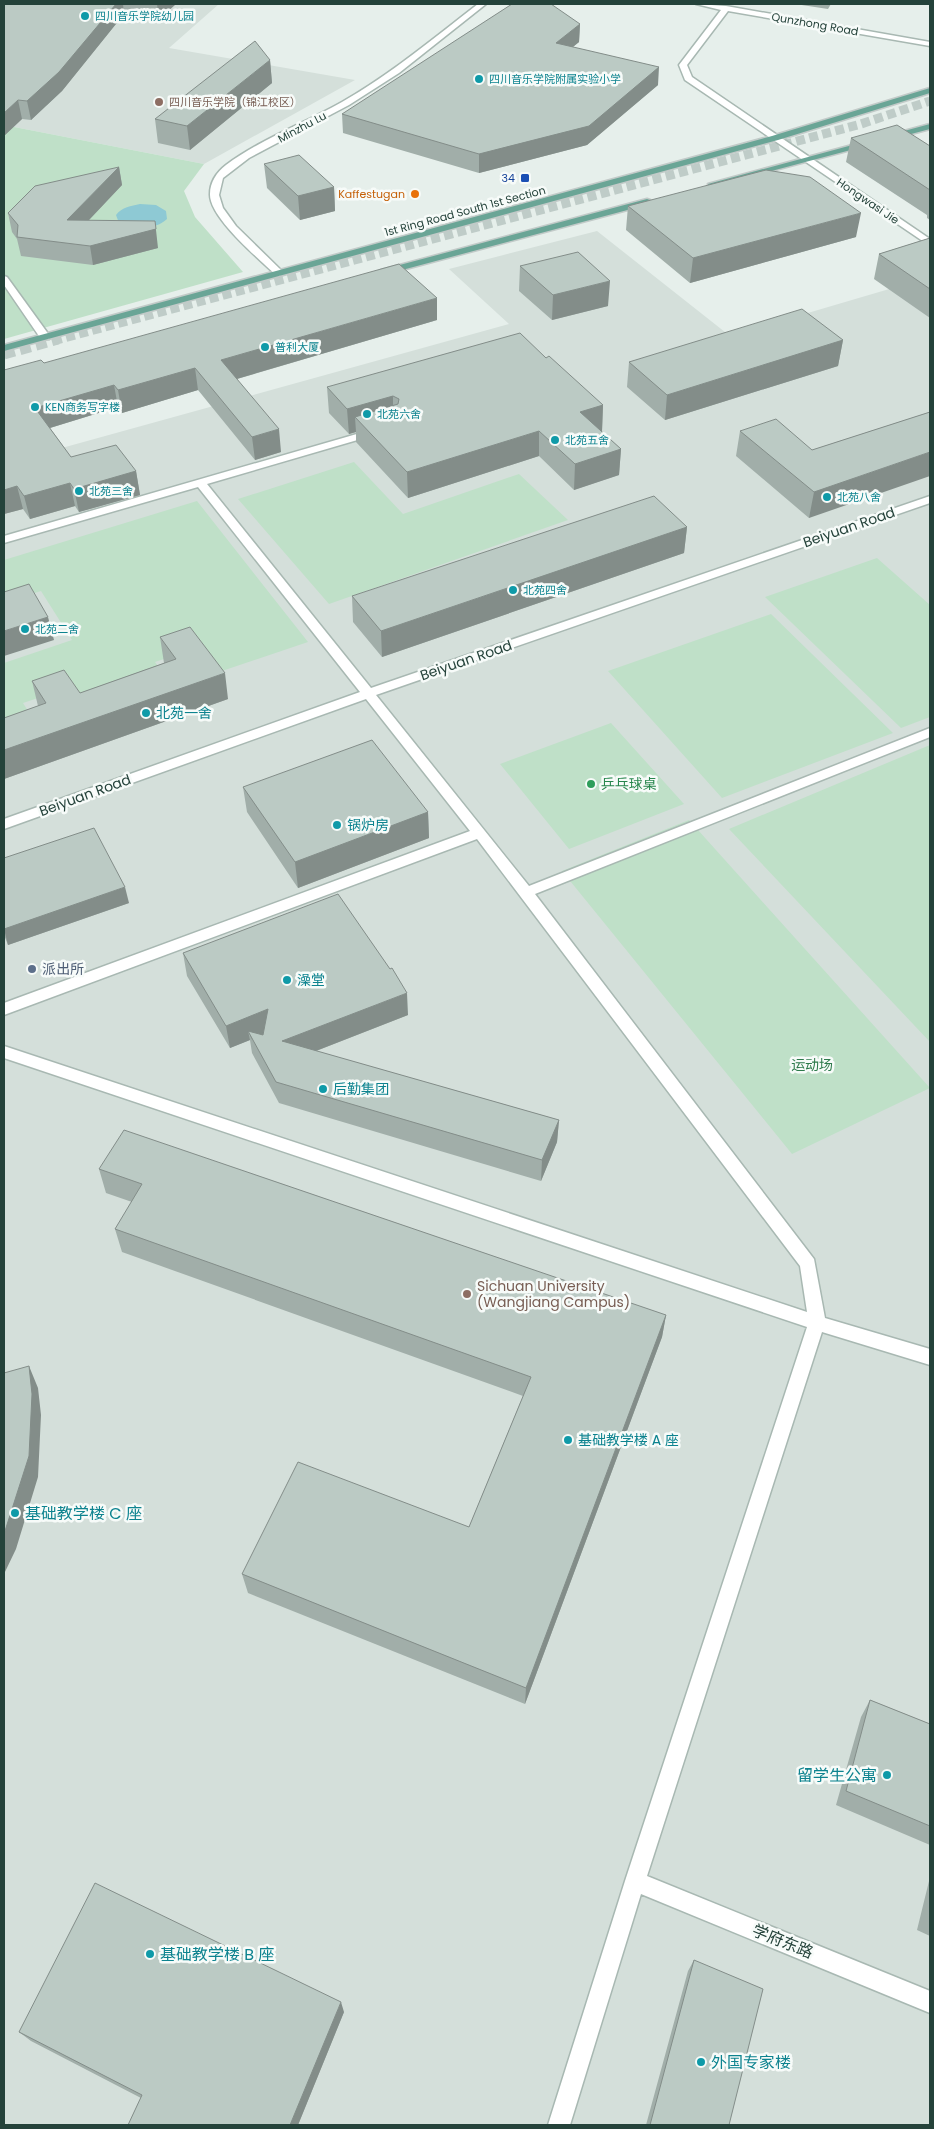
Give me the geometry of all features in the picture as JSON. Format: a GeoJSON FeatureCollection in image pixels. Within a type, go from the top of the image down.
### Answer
{"type":"FeatureCollection","features":[{"type":"Feature","properties":{"kind":"main road","name":"1st Ring Road South 1st Section"},"geometry":{"type":"LineString","coordinates":[[4,348],[775,138],[930,90]]}},
{"type":"Feature","properties":{"kind":"main road"},"geometry":{"type":"LineString","coordinates":[[700,188],[930,126]]}},
{"type":"Feature","properties":{"kind":"main road"},"geometry":{"type":"LineString","coordinates":[[375,275],[661,198]]}},
{"type":"Feature","properties":{"kind":"street","name":"Minzhu Lu"},"geometry":{"type":"LineString","coordinates":[[279,273],[222,214],[215,201],[214,191],[218,179],[231,166],[246,156],[346,103],[396,71],[482,4]]}},
{"type":"Feature","properties":{"kind":"street","name":"Qunzhong Road"},"geometry":{"type":"LineString","coordinates":[[700,4],[930,44]]}},
{"type":"Feature","properties":{"kind":"street","name":"Hongwasi Jie"},"geometry":{"type":"LineString","coordinates":[[726,8],[683,65],[688,78],[930,243]]}},
{"type":"Feature","properties":{"kind":"street"},"geometry":{"type":"LineString","coordinates":[[4,279],[45,337]]}},
{"type":"Feature","properties":{"kind":"street"},"geometry":{"type":"LineString","coordinates":[[4,540],[385,429]]}},
{"type":"Feature","properties":{"kind":"street"},"geometry":{"type":"LineString","coordinates":[[200,482],[370,693],[526,892],[808,1264],[817,1323],[635,1880],[559,2125]]}},
{"type":"Feature","properties":{"kind":"street","name":"Beiyuan Road"},"geometry":{"type":"LineString","coordinates":[[4,824],[370,693],[930,499]]}},
{"type":"Feature","properties":{"kind":"street"},"geometry":{"type":"LineString","coordinates":[[526,892],[930,732]]}},
{"type":"Feature","properties":{"kind":"street"},"geometry":{"type":"LineString","coordinates":[[4,1009],[480,833]]}},
{"type":"Feature","properties":{"kind":"street"},"geometry":{"type":"LineString","coordinates":[[4,1052],[817,1323],[930,1357]]}},
{"type":"Feature","properties":{"kind":"street","name":"学府东路"},"geometry":{"type":"LineString","coordinates":[[635,1880],[930,2002]]}},
{"type":"Feature","properties":{"kind":"shaded area","name":"四川音乐学院（锦江校区）"},"geometry":{"type":"Polygon","coordinates":[[[4,4],[219,4],[169,48],[355,80],[204,164],[4,125],[4,4]]]}},
{"type":"Feature","properties":{"kind":"shaded area","name":"Sichuan University (Wangjiang Campus)"},"geometry":{"type":"Polygon","coordinates":[[[597,231],[730,336],[913,282],[930,293],[930,2125],[4,2125],[4,464],[509,324],[449,269],[597,231]]]}},
{"type":"Feature","properties":{"kind":"green space"},"geometry":{"type":"Polygon","coordinates":[[[4,125],[204,164],[184,191],[195,217],[243,272],[4,339],[4,125]]]}},
{"type":"Feature","properties":{"kind":"green space"},"geometry":{"type":"Polygon","coordinates":[[[354,462],[403,514],[519,474],[568,520],[329,604],[238,499],[354,462]]]}},
{"type":"Feature","properties":{"kind":"green space"},"geometry":{"type":"Polygon","coordinates":[[[197,501],[308,642],[216,673],[197,648],[155,662],[170,684],[87,712],[71,687],[23,703],[38,727],[4,739],[4,663],[72,640],[41,591],[4,603],[4,560],[197,501]]]}},
{"type":"Feature","properties":{"kind":"green space"},"geometry":{"type":"Polygon","coordinates":[[[877,558],[930,605],[930,717],[901,728],[765,597],[877,558]]]}},
{"type":"Feature","properties":{"kind":"green space"},"geometry":{"type":"Polygon","coordinates":[[[771,614],[893,733],[722,798],[608,671],[771,614]]]}},
{"type":"Feature","properties":{"kind":"green space","name":"乒乓球桌"},"geometry":{"type":"Polygon","coordinates":[[[611,723],[684,804],[569,849],[500,764],[611,723]]]}},
{"type":"Feature","properties":{"kind":"green space"},"geometry":{"type":"Polygon","coordinates":[[[930,745],[930,1042],[729,829],[930,745]]]}},
{"type":"Feature","properties":{"kind":"green space","name":"运动场"},"geometry":{"type":"Polygon","coordinates":[[[689,820],[930,1088],[792,1154],[562,871],[689,820]]]}},
{"type":"Feature","properties":{"kind":"water"},"geometry":{"type":"Polygon","coordinates":[[[140,204],[156,205],[166,211],[167,219],[156,226],[150,227],[119,223],[116,215],[118,212],[127,207],[140,204]]]}},
{"type":"Feature","properties":{"kind":"building"},"geometry":{"type":"Polygon","coordinates":[[[4,4],[116,4],[59,72],[27,101],[18,100],[4,113],[4,4]]]}},
{"type":"Feature","properties":{"kind":"building"},"geometry":{"type":"Polygon","coordinates":[[[512,4],[551,4],[580,24],[556,43],[659,67],[589,126],[479,154],[342,114],[512,4]]]}},
{"type":"Feature","properties":{"kind":"building"},"geometry":{"type":"Polygon","coordinates":[[[255,41],[270,60],[187,126],[155,119],[255,41]]]}},
{"type":"Feature","properties":{"kind":"building"},"geometry":{"type":"Polygon","coordinates":[[[897,125],[930,146],[930,190],[851,138],[897,125]]]}},
{"type":"Feature","properties":{"kind":"building"},"geometry":{"type":"Polygon","coordinates":[[[299,155],[334,187],[298,196],[264,164],[299,155]]]}},
{"type":"Feature","properties":{"kind":"building"},"geometry":{"type":"Polygon","coordinates":[[[119,167],[67,220],[155,221],[156,229],[90,246],[17,237],[18,225],[8,213],[35,186],[119,167]]]}},
{"type":"Feature","properties":{"kind":"building"},"geometry":{"type":"Polygon","coordinates":[[[766,170],[810,177],[861,213],[693,258],[628,206],[766,170]]]}},
{"type":"Feature","properties":{"kind":"building"},"geometry":{"type":"Polygon","coordinates":[[[930,238],[930,289],[879,254],[930,238]]]}},
{"type":"Feature","properties":{"kind":"building"},"geometry":{"type":"Polygon","coordinates":[[[578,252],[610,281],[553,295],[520,266],[578,252]]]}},
{"type":"Feature","properties":{"kind":"building"},"geometry":{"type":"Polygon","coordinates":[[[399,264],[437,298],[221,360],[279,429],[252,437],[195,368],[118,390],[114,385],[35,408],[71,457],[116,445],[136,471],[74,489],[70,483],[24,496],[17,486],[4,490],[4,370],[41,360],[44,363],[399,264]]]}},
{"type":"Feature","properties":{"kind":"building"},"geometry":{"type":"Polygon","coordinates":[[[802,309],[843,340],[667,395],[629,362],[802,309]]]}},
{"type":"Feature","properties":{"kind":"building"},"geometry":{"type":"Polygon","coordinates":[[[520,333],[546,358],[549,356],[603,405],[580,412],[621,449],[575,464],[539,431],[407,472],[355,417],[398,404],[399,399],[393,396],[347,409],[327,387],[520,333]]]}},
{"type":"Feature","properties":{"kind":"building"},"geometry":{"type":"Polygon","coordinates":[[[930,412],[930,452],[814,492],[740,431],[776,419],[812,450],[930,412]]]}},
{"type":"Feature","properties":{"kind":"building"},"geometry":{"type":"Polygon","coordinates":[[[654,496],[687,527],[381,631],[352,596],[654,496]]]}},
{"type":"Feature","properties":{"kind":"building"},"geometry":{"type":"Polygon","coordinates":[[[29,584],[48,617],[4,631],[4,592],[29,584]]]}},
{"type":"Feature","properties":{"kind":"building"},"geometry":{"type":"Polygon","coordinates":[[[190,627],[225,673],[4,750],[4,718],[46,703],[32,681],[64,670],[80,693],[176,659],[160,637],[190,627]]]}},
{"type":"Feature","properties":{"kind":"building","name":"锅炉房"},"geometry":{"type":"Polygon","coordinates":[[[372,740],[428,812],[295,862],[243,787],[372,740]]]}},
{"type":"Feature","properties":{"kind":"building"},"geometry":{"type":"Polygon","coordinates":[[[94,828],[125,887],[4,929],[4,858],[94,828]]]}},
{"type":"Feature","properties":{"kind":"building"},"geometry":{"type":"Polygon","coordinates":[[[338,894],[390,969],[392,968],[407,993],[282,1041],[559,1120],[542,1160],[276,1082],[248,1031],[263,1035],[268,1009],[226,1026],[183,953],[338,894]]]}},
{"type":"Feature","properties":{"kind":"building","name":"基础教学楼 A 座"},"geometry":{"type":"Polygon","coordinates":[[[124,1130],[666,1315],[526,1688],[242,1574],[298,1462],[469,1527],[531,1377],[115,1229],[142,1184],[99,1169],[124,1130]]]}},
{"type":"Feature","properties":{"kind":"building"},"geometry":{"type":"Polygon","coordinates":[[[29,1366],[32,1394],[29,1456],[4,1534],[4,1373],[29,1366]]]}},
{"type":"Feature","properties":{"kind":"building","name":"留学生公寓"},"geometry":{"type":"Polygon","coordinates":[[[870,1700],[930,1724],[930,1826],[846,1791],[870,1700]]]}},
{"type":"Feature","properties":{"kind":"building","name":"基础教学楼 B 座"},"geometry":{"type":"Polygon","coordinates":[[[95,1883],[341,2002],[290,2125],[128,2125],[142,2095],[19,2032],[95,1883]]]}},
{"type":"Feature","properties":{"kind":"building","name":"外国专家楼"},"geometry":{"type":"Polygon","coordinates":[[[694,1960],[763,1989],[729,2125],[650,2125],[694,1960]]]}},
{"type":"Feature","properties":{"kind":"tunnel"},"geometry":{"type":"LineString","coordinates":[[53,341],[861,124],[930,101]]}},
{"type":"Feature","properties":{"kind":"tunnel"},"geometry":{"type":"LineString","coordinates":[[4,354],[58,339]]}},
{"type":"Feature","properties":{"kind":"place","name":"四川音乐学院幼儿园"},"geometry":{"type":"Point","coordinates":[85,16]}},
{"type":"Feature","properties":{"kind":"place","name":"四川音乐学院附属实验小学"},"geometry":{"type":"Point","coordinates":[479,79]}},
{"type":"Feature","properties":{"kind":"place","name":"四川音乐学院（锦江校区）"},"geometry":{"type":"Point","coordinates":[159,102]}},
{"type":"Feature","properties":{"kind":"place","name":"34"},"geometry":{"type":"Point","coordinates":[525,178]}},
{"type":"Feature","properties":{"kind":"place","name":"Kaffestugan"},"geometry":{"type":"Point","coordinates":[415,194]}},
{"type":"Feature","properties":{"kind":"place","name":"普利大厦"},"geometry":{"type":"Point","coordinates":[265,347]}},
{"type":"Feature","properties":{"kind":"place","name":"KEN商务写字楼"},"geometry":{"type":"Point","coordinates":[35,407]}},
{"type":"Feature","properties":{"kind":"place","name":"北苑六舍"},"geometry":{"type":"Point","coordinates":[367,414]}},
{"type":"Feature","properties":{"kind":"place","name":"北苑五舍"},"geometry":{"type":"Point","coordinates":[555,440]}},
{"type":"Feature","properties":{"kind":"place","name":"北苑三舍"},"geometry":{"type":"Point","coordinates":[79,491]}},
{"type":"Feature","properties":{"kind":"place","name":"北苑八舍"},"geometry":{"type":"Point","coordinates":[827,497]}},
{"type":"Feature","properties":{"kind":"place","name":"北苑四舍"},"geometry":{"type":"Point","coordinates":[513,590]}},
{"type":"Feature","properties":{"kind":"place","name":"北苑二舍"},"geometry":{"type":"Point","coordinates":[25,629]}},
{"type":"Feature","properties":{"kind":"place","name":"北苑一舍"},"geometry":{"type":"Point","coordinates":[146,713]}},
{"type":"Feature","properties":{"kind":"place","name":"乒乓球桌"},"geometry":{"type":"Point","coordinates":[591,784]}},
{"type":"Feature","properties":{"kind":"place","name":"锅炉房"},"geometry":{"type":"Point","coordinates":[337,825]}},
{"type":"Feature","properties":{"kind":"place","name":"派出所"},"geometry":{"type":"Point","coordinates":[32,969]}},
{"type":"Feature","properties":{"kind":"place","name":"澡堂"},"geometry":{"type":"Point","coordinates":[287,980]}},
{"type":"Feature","properties":{"kind":"place","name":"后勤集团"},"geometry":{"type":"Point","coordinates":[323,1089]}},
{"type":"Feature","properties":{"kind":"place","name":"Sichuan University (Wangjiang Campus)"},"geometry":{"type":"Point","coordinates":[467,1294]}},
{"type":"Feature","properties":{"kind":"place","name":"基础教学楼 A 座"},"geometry":{"type":"Point","coordinates":[568,1440]}},
{"type":"Feature","properties":{"kind":"place","name":"基础教学楼 C 座"},"geometry":{"type":"Point","coordinates":[15,1513]}},
{"type":"Feature","properties":{"kind":"place","name":"留学生公寓"},"geometry":{"type":"Point","coordinates":[887,1775]}},
{"type":"Feature","properties":{"kind":"place","name":"基础教学楼 B 座"},"geometry":{"type":"Point","coordinates":[150,1954]}},
{"type":"Feature","properties":{"kind":"place","name":"外国专家楼"},"geometry":{"type":"Point","coordinates":[701,2062]}}]}
